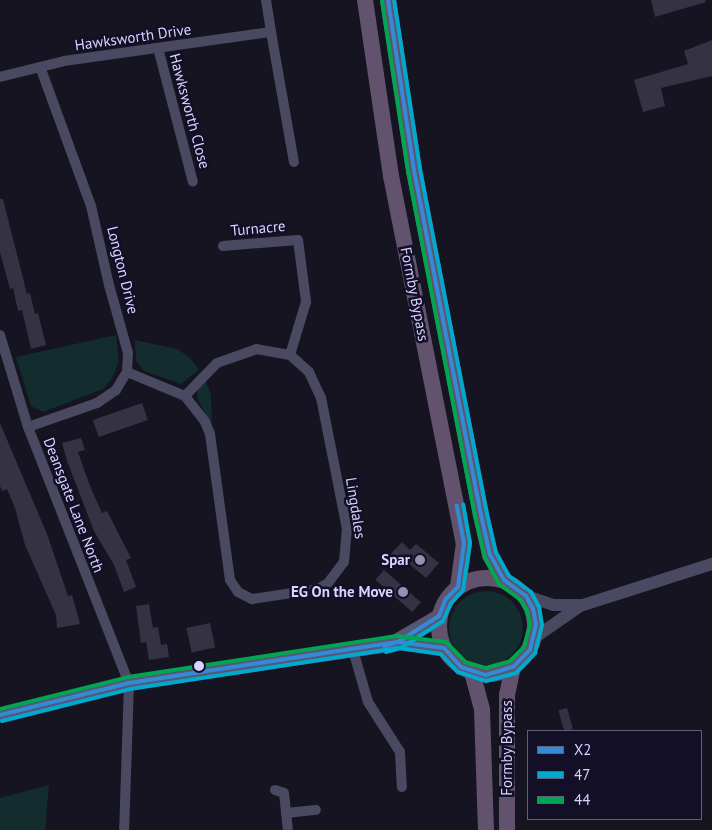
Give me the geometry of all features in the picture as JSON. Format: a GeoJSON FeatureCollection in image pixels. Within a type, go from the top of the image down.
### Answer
{"type":"FeatureCollection","features":[{"type":"Feature","properties":{"kind":"highway","name":"Formby Bypass"},"geometry":{"type":"LineString","coordinates":[[364,0],[391,176],[464,542],[458,587]]}},
{"type":"Feature","properties":{"kind":"highway","name":"Formby Bypass"},"geometry":{"type":"LineString","coordinates":[[388,0],[414,170],[481,515],[490,556],[504,580]]}},
{"type":"Feature","properties":{"kind":"highway"},"geometry":{"type":"LineString","coordinates":[[488,577],[504,580],[526,596],[536,624],[534,638],[530,650],[513,667],[500,673],[472,672],[461,667],[444,648],[439,632],[439,616],[446,599],[458,587],[472,579],[488,577]]}},
{"type":"Feature","properties":{"kind":"highway","name":"Formby Bypass"},"geometry":{"type":"LineString","coordinates":[[508,830],[507,695],[513,667]]}},
{"type":"Feature","properties":{"kind":"highway","name":"Formby Bypass"},"geometry":{"type":"LineString","coordinates":[[472,672],[482,710],[486,830]]}},
{"type":"Feature","properties":{"kind":"main road"},"geometry":{"type":"LineString","coordinates":[[398,642],[439,616]]}},
{"type":"Feature","properties":{"kind":"main road"},"geometry":{"type":"LineString","coordinates":[[0,715],[129,683],[398,642],[444,648]]}},
{"type":"Feature","properties":{"kind":"street"},"geometry":{"type":"LineString","coordinates":[[266,0],[294,162]]}},
{"type":"Feature","properties":{"kind":"street","name":"Hawksworth Drive"},"geometry":{"type":"LineString","coordinates":[[0,77],[40,67],[271,32]]}},
{"type":"Feature","properties":{"kind":"street","name":"Hawksworth Close"},"geometry":{"type":"LineString","coordinates":[[158,48],[193,182]]}},
{"type":"Feature","properties":{"kind":"street","name":"Longton Drive"},"geometry":{"type":"LineString","coordinates":[[40,67],[91,206],[108,285],[124,335],[127,372]]}},
{"type":"Feature","properties":{"kind":"street","name":"Turnacre"},"geometry":{"type":"LineString","coordinates":[[223,246],[298,240],[306,302],[290,355]]}},
{"type":"Feature","properties":{"kind":"street","name":"Deansgate Lane North"},"geometry":{"type":"LineString","coordinates":[[0,335],[28,427],[129,683]]}},
{"type":"Feature","properties":{"kind":"street"},"geometry":{"type":"LineString","coordinates":[[28,427],[96,403],[116,390],[127,372],[185,396],[218,363],[238,354],[257,349],[290,355]]}},
{"type":"Feature","properties":{"kind":"street","name":"Lingdales"},"geometry":{"type":"LineString","coordinates":[[185,396],[193,404],[210,434],[232,585],[238,592],[252,599],[318,589],[336,576],[344,562],[347,529],[318,389],[310,372],[290,355]]}},
{"type":"Feature","properties":{"kind":"street"},"geometry":{"type":"LineString","coordinates":[[534,638],[580,606],[712,564]]}},
{"type":"Feature","properties":{"kind":"street"},"geometry":{"type":"LineString","coordinates":[[526,596],[554,604],[580,606]]}},
{"type":"Feature","properties":{"kind":"street"},"geometry":{"type":"LineString","coordinates":[[353,650],[368,702],[400,752],[402,787]]}},
{"type":"Feature","properties":{"kind":"street"},"geometry":{"type":"LineString","coordinates":[[124,830],[129,683]]}},
{"type":"Feature","properties":{"kind":"street"},"geometry":{"type":"LineString","coordinates":[[276,790],[284,793],[288,830]]}},
{"type":"Feature","properties":{"kind":"street"},"geometry":{"type":"LineString","coordinates":[[286,812],[316,810]]}},
{"type":"Feature","properties":{"kind":"green space"},"geometry":{"type":"Polygon","coordinates":[[[116,335],[119,361],[112,379],[103,389],[43,412],[31,406],[16,357],[116,335]]]}},
{"type":"Feature","properties":{"kind":"green space"},"geometry":{"type":"Polygon","coordinates":[[[135,340],[177,349],[190,358],[199,370],[181,384],[144,371],[136,361],[135,340]]]}},
{"type":"Feature","properties":{"kind":"green space"},"geometry":{"type":"Polygon","coordinates":[[[205,380],[211,394],[212,429],[197,397],[198,388],[205,380]]]}},
{"type":"Feature","properties":{"kind":"green space"},"geometry":{"type":"Polygon","coordinates":[[[486,591],[507,597],[517,607],[523,628],[517,649],[507,659],[486,665],[465,659],[455,649],[449,628],[455,607],[465,597],[486,591]]]}},
{"type":"Feature","properties":{"kind":"green space"},"geometry":{"type":"Polygon","coordinates":[[[49,785],[45,830],[0,830],[0,798],[49,785]]]}},
{"type":"Feature","properties":{"kind":"building"},"geometry":{"type":"Polygon","coordinates":[[[651,0],[705,0],[706,2],[655,17],[651,0]]]}},
{"type":"Feature","properties":{"kind":"building"},"geometry":{"type":"Polygon","coordinates":[[[712,40],[712,76],[661,88],[665,106],[643,112],[634,80],[688,64],[684,51],[712,40]]]}},
{"type":"Feature","properties":{"kind":"building"},"geometry":{"type":"Polygon","coordinates":[[[0,199],[3,199],[27,294],[30,293],[35,314],[38,313],[46,345],[31,349],[22,310],[18,311],[13,288],[10,289],[0,252],[0,199]]]}},
{"type":"Feature","properties":{"kind":"building"},"geometry":{"type":"Polygon","coordinates":[[[142,403],[148,420],[99,437],[93,420],[142,403]]]}},
{"type":"Feature","properties":{"kind":"building"},"geometry":{"type":"Polygon","coordinates":[[[0,423],[47,534],[68,596],[72,595],[80,624],[57,628],[56,615],[25,545],[15,508],[7,489],[2,491],[0,486],[0,423]]]}},
{"type":"Feature","properties":{"kind":"building"},"geometry":{"type":"Polygon","coordinates":[[[81,438],[85,450],[78,452],[90,486],[102,513],[107,511],[131,558],[126,560],[136,587],[124,592],[114,565],[94,531],[67,461],[62,443],[81,438]]]}},
{"type":"Feature","properties":{"kind":"building"},"geometry":{"type":"Polygon","coordinates":[[[402,542],[410,550],[416,544],[439,563],[426,578],[401,557],[396,563],[388,557],[402,542]]]}},
{"type":"Feature","properties":{"kind":"building"},"geometry":{"type":"Polygon","coordinates":[[[384,570],[421,602],[412,612],[375,580],[384,570]]]}},
{"type":"Feature","properties":{"kind":"building"},"geometry":{"type":"Polygon","coordinates":[[[149,604],[153,628],[158,627],[161,645],[167,644],[169,657],[149,660],[146,642],[141,643],[136,606],[149,604]]]}},
{"type":"Feature","properties":{"kind":"building"},"geometry":{"type":"Polygon","coordinates":[[[210,623],[215,647],[192,652],[187,628],[210,623]]]}},
{"type":"Feature","properties":{"kind":"building"},"geometry":{"type":"Polygon","coordinates":[[[567,708],[573,729],[570,730],[564,730],[558,710],[567,708]]]}},
{"type":"Feature","properties":{"kind":"transit line","name":"X2"},"geometry":{"type":"LineString","coordinates":[[0,715],[129,683],[398,642],[444,648],[461,667],[486,675],[513,667],[530,650],[536,624],[533,609],[526,596],[504,580],[490,555],[481,515],[414,170],[388,0]]}},
{"type":"Feature","properties":{"kind":"transit line","name":"47"},"geometry":{"type":"LineString","coordinates":[[2,721],[130,689],[398,648],[441,654],[458,672],[486,681],[516,673],[535,653],[542,625],[539,607],[531,592],[509,576],[496,553],[487,514],[420,169],[394,0]]}},
{"type":"Feature","properties":{"kind":"transit line","name":"44"},"geometry":{"type":"LineString","coordinates":[[0,709],[128,677],[397,636],[446,642],[465,662],[486,668],[510,661],[524,647],[530,624],[527,611],[521,600],[499,584],[485,558],[475,516],[408,171],[382,1]]}},
{"type":"Feature","properties":{"kind":"transit line","name":"47"},"geometry":{"type":"LineString","coordinates":[[386,652],[401,648],[443,621],[451,603],[463,590],[470,543],[463,505]]}},
{"type":"Feature","properties":{"kind":"transit line","name":"X2"},"geometry":{"type":"LineString","coordinates":[[384,646],[398,642],[439,616],[446,599],[458,587],[464,543],[457,506]]}},
{"type":"Feature","properties":{"kind":"place","name":"Spar"},"geometry":{"type":"Point","coordinates":[420,560]}},
{"type":"Feature","properties":{"kind":"place","name":"EG On the Move"},"geometry":{"type":"Point","coordinates":[403,592]}}]}
